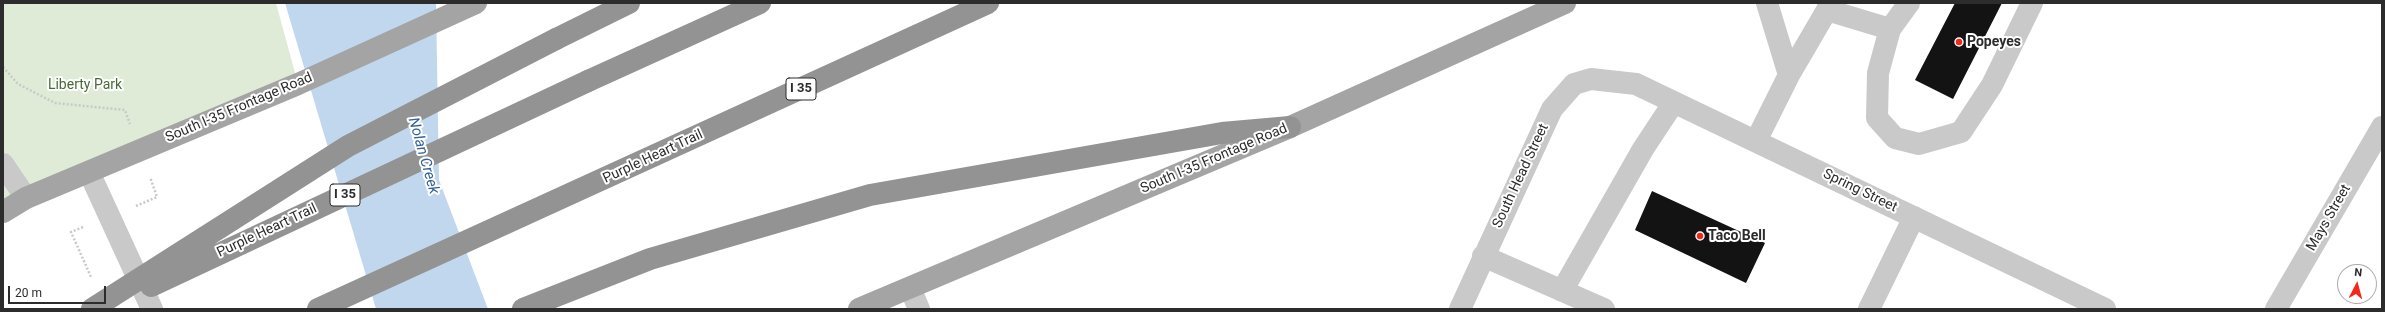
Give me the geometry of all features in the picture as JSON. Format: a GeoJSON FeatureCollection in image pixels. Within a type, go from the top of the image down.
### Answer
{"type":"FeatureCollection","features":[{"type":"Feature","properties":{"kind":"highway"},"geometry":{"type":"LineString","coordinates":[[92,309],[348,146],[629,3]]}},
{"type":"Feature","properties":{"kind":"highway","name":"Purple Heart Trail"},"geometry":{"type":"LineString","coordinates":[[101,309],[588,81],[760,3]]}},
{"type":"Feature","properties":{"kind":"highway","name":"Purple Heart Trail"},"geometry":{"type":"LineString","coordinates":[[318,309],[988,3]]}},
{"type":"Feature","properties":{"kind":"highway"},"geometry":{"type":"LineString","coordinates":[[523,309],[650,258],[870,195],[1222,132],[1290,127]]}},
{"type":"Feature","properties":{"kind":"main road","name":"South I-35 Frontage Road"},"geometry":{"type":"LineString","coordinates":[[3,212],[26,198],[298,84],[476,3]]}},
{"type":"Feature","properties":{"kind":"main road"},"geometry":{"type":"LineString","coordinates":[[1526,22],[1557,3]]}},
{"type":"Feature","properties":{"kind":"main road","name":"South I-35 Frontage Road"},"geometry":{"type":"LineString","coordinates":[[859,309],[1290,127],[1566,3]]}},
{"type":"Feature","properties":{"kind":"street"},"geometry":{"type":"LineString","coordinates":[[1767,3],[1789,75]]}},
{"type":"Feature","properties":{"kind":"street"},"geometry":{"type":"LineString","coordinates":[[1909,3],[1890,29],[1878,74],[1877,118],[1895,138],[1919,144],[1961,132],[1992,85],[2032,3]]}},
{"type":"Feature","properties":{"kind":"street"},"geometry":{"type":"LineString","coordinates":[[1756,141],[1789,75],[1828,6],[1890,29]]}},
{"type":"Feature","properties":{"kind":"street","name":"South Head Street"},"geometry":{"type":"LineString","coordinates":[[1460,309],[1483,256],[1552,109],[1574,84],[1591,79],[1612,80]]}},
{"type":"Feature","properties":{"kind":"street","name":"Spring Street"},"geometry":{"type":"LineString","coordinates":[[1612,80],[1636,84],[2105,309]]}},
{"type":"Feature","properties":{"kind":"street"},"geometry":{"type":"LineString","coordinates":[[1562,291],[1643,149],[1674,102]]}},
{"type":"Feature","properties":{"kind":"street","name":"Mays Street"},"geometry":{"type":"LineString","coordinates":[[2276,309],[2382,127]]}},
{"type":"Feature","properties":{"kind":"street"},"geometry":{"type":"LineString","coordinates":[[3,164],[26,198]]}},
{"type":"Feature","properties":{"kind":"street"},"geometry":{"type":"LineString","coordinates":[[89,172],[152,309]]}},
{"type":"Feature","properties":{"kind":"street"},"geometry":{"type":"LineString","coordinates":[[1869,309],[1914,217]]}},
{"type":"Feature","properties":{"kind":"street"},"geometry":{"type":"LineString","coordinates":[[1483,256],[1604,309]]}},
{"type":"Feature","properties":{"kind":"street"},"geometry":{"type":"LineString","coordinates":[[910,288],[919,309]]}},
{"type":"Feature","properties":{"kind":"green space","name":"Liberty Park"},"geometry":{"type":"Polygon","coordinates":[[[3,3],[276,3],[298,84],[3,212],[3,3]]]}},
{"type":"Feature","properties":{"kind":"water","name":"Nolan Creek"},"geometry":{"type":"Polygon","coordinates":[[[285,3],[436,3],[439,180],[488,309],[376,309],[285,3]]]}},
{"type":"Feature","properties":{"kind":"building","name":"Popeyes"},"geometry":{"type":"Polygon","coordinates":[[[1955,3],[2002,3],[1953,99],[1915,80],[1955,3]]]}},
{"type":"Feature","properties":{"kind":"building","name":"Taco Bell"},"geometry":{"type":"Polygon","coordinates":[[[1652,191],[1765,243],[1746,283],[1635,230],[1652,191]]]}},
{"type":"Feature","properties":{"kind":"place","name":"Popeyes"},"geometry":{"type":"Point","coordinates":[1959,42]}},
{"type":"Feature","properties":{"kind":"place","name":"Taco Bell"},"geometry":{"type":"Point","coordinates":[1700,236]}}]}
